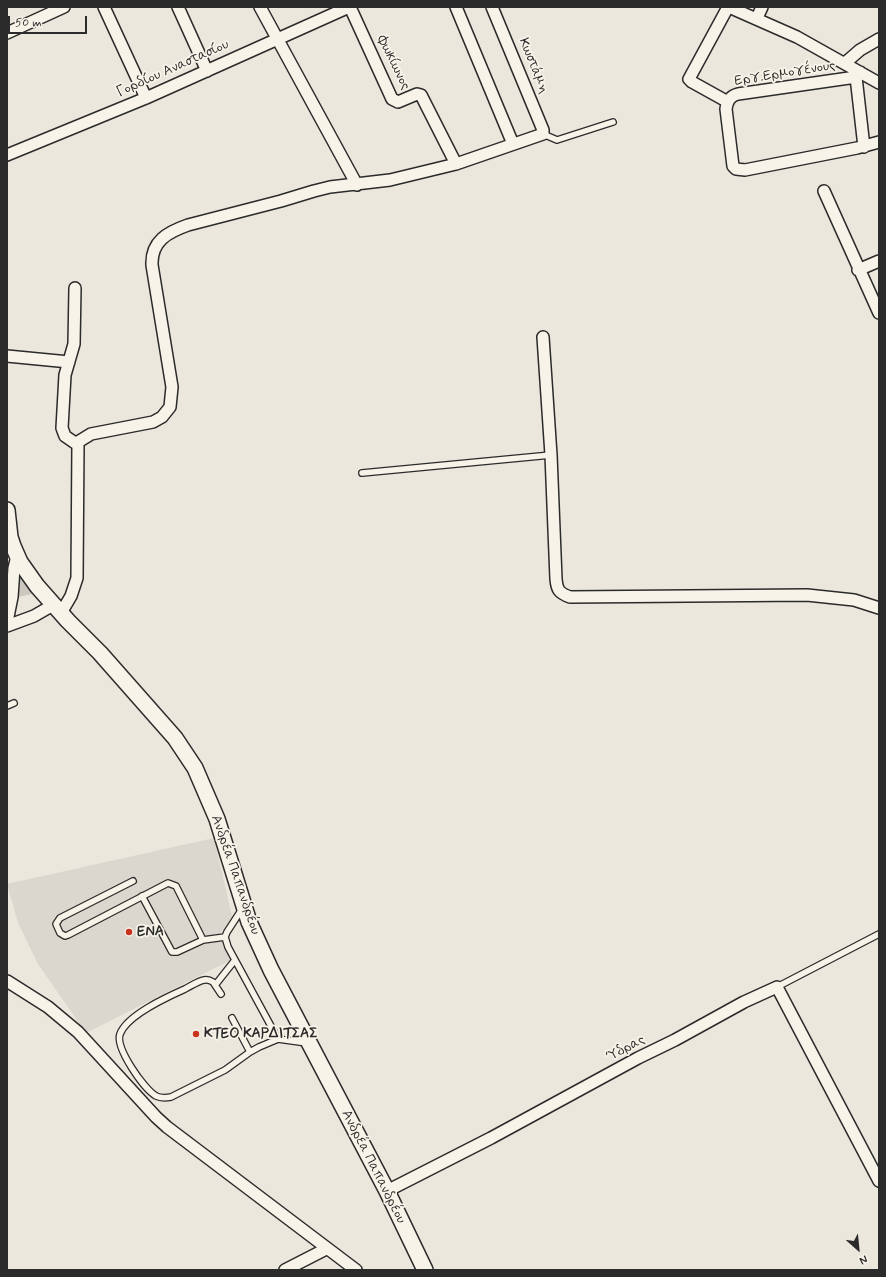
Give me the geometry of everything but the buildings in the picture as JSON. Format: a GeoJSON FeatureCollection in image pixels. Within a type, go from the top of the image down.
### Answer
{"type":"FeatureCollection","features":[{"type":"Feature","properties":{"kind":"main road","name":"Ανδρέα Παπανδρέου"},"geometry":{"type":"LineString","coordinates":[[7,510],[10,537],[17,556],[37,586],[100,653],[175,738],[188,755],[206,790],[217,819],[244,907],[271,970],[387,1191],[425,1270]]}},
{"type":"Feature","properties":{"kind":"street"},"geometry":{"type":"LineString","coordinates":[[7,33],[64,7]]}},
{"type":"Feature","properties":{"kind":"street"},"geometry":{"type":"LineString","coordinates":[[104,7],[146,98]]}},
{"type":"Feature","properties":{"kind":"street"},"geometry":{"type":"LineString","coordinates":[[178,7],[207,71]]}},
{"type":"Feature","properties":{"kind":"street"},"geometry":{"type":"LineString","coordinates":[[260,7],[357,184]]}},
{"type":"Feature","properties":{"kind":"street","name":"Γορδίου Αναστασίου"},"geometry":{"type":"LineString","coordinates":[[7,155],[146,98],[350,7]]}},
{"type":"Feature","properties":{"kind":"street","name":"Φωκίωνος"},"geometry":{"type":"LineString","coordinates":[[350,7],[392,99],[398,102],[417,94],[421,95],[456,164]]}},
{"type":"Feature","properties":{"kind":"street"},"geometry":{"type":"LineString","coordinates":[[456,7],[513,144]]}},
{"type":"Feature","properties":{"kind":"street","name":"Κωστάμη"},"geometry":{"type":"LineString","coordinates":[[492,7],[543,130],[541,135]]}},
{"type":"Feature","properties":{"kind":"street"},"geometry":{"type":"LineString","coordinates":[[728,102],[692,82],[689,78],[728,7],[757,18],[797,37],[845,63],[858,75],[879,83]]}},
{"type":"Feature","properties":{"kind":"street"},"geometry":{"type":"LineString","coordinates":[[757,18],[762,7]]}},
{"type":"Feature","properties":{"kind":"street"},"geometry":{"type":"LineString","coordinates":[[845,63],[860,50],[879,39]]}},
{"type":"Feature","properties":{"kind":"street","name":"Εργ.Ερμογένους"},"geometry":{"type":"LineString","coordinates":[[864,147],[858,75],[738,94],[731,96],[728,102],[726,109],[732,161],[733,166],[736,169],[745,170],[864,147],[879,142]]}},
{"type":"Feature","properties":{"kind":"street"},"geometry":{"type":"LineString","coordinates":[[7,626],[57,609],[71,596],[77,578],[79,441],[91,434],[153,422],[162,417],[170,407],[172,387],[152,265],[154,250],[166,234],[175,229],[188,225],[330,187],[390,180],[456,164],[541,135]]}},
{"type":"Feature","properties":{"kind":"street"},"geometry":{"type":"LineString","coordinates":[[824,191],[858,270],[879,313]]}},
{"type":"Feature","properties":{"kind":"street"},"geometry":{"type":"LineString","coordinates":[[858,270],[879,261]]}},
{"type":"Feature","properties":{"kind":"street"},"geometry":{"type":"LineString","coordinates":[[75,288],[74,344],[65,375],[62,428],[65,436],[78,445]]}},
{"type":"Feature","properties":{"kind":"street"},"geometry":{"type":"LineString","coordinates":[[543,337],[551,455],[556,579],[557,589],[562,594],[570,597],[807,595],[854,600],[879,608]]}},
{"type":"Feature","properties":{"kind":"street"},"geometry":{"type":"LineString","coordinates":[[7,356],[69,362]]}},
{"type":"Feature","properties":{"kind":"street"},"geometry":{"type":"LineString","coordinates":[[7,622],[17,556]]}},
{"type":"Feature","properties":{"kind":"street"},"geometry":{"type":"LineString","coordinates":[[7,980],[48,1007],[78,1032],[167,1127],[356,1270]]}},
{"type":"Feature","properties":{"kind":"street"},"geometry":{"type":"LineString","coordinates":[[777,987],[879,1181]]}},
{"type":"Feature","properties":{"kind":"street","name":"Ύδρας"},"geometry":{"type":"LineString","coordinates":[[387,1191],[491,1138],[738,1006],[777,987]]}},
{"type":"Feature","properties":{"kind":"street"},"geometry":{"type":"LineString","coordinates":[[285,1270],[326,1248]]}},
{"type":"Feature","properties":{"kind":"lane"},"geometry":{"type":"LineString","coordinates":[[541,135],[557,140],[613,122]]}},
{"type":"Feature","properties":{"kind":"lane"},"geometry":{"type":"LineString","coordinates":[[362,473],[551,455]]}},
{"type":"Feature","properties":{"kind":"lane"},"geometry":{"type":"LineString","coordinates":[[7,706],[14,703]]}},
{"type":"Feature","properties":{"kind":"lane"},"geometry":{"type":"LineString","coordinates":[[133,881],[60,918],[56,924],[60,933],[65,936],[168,883],[174,884],[204,940]]}},
{"type":"Feature","properties":{"kind":"lane"},"geometry":{"type":"LineString","coordinates":[[142,896],[172,952],[177,952],[204,940],[225,937]]}},
{"type":"Feature","properties":{"kind":"lane"},"geometry":{"type":"LineString","coordinates":[[244,907],[225,937],[228,948],[278,1039]]}},
{"type":"Feature","properties":{"kind":"lane","name":"Ύδρας"},"geometry":{"type":"LineString","coordinates":[[777,987],[879,934]]}},
{"type":"Feature","properties":{"kind":"lane"},"geometry":{"type":"LineString","coordinates":[[216,984],[235,960]]}},
{"type":"Feature","properties":{"kind":"lane"},"geometry":{"type":"LineString","coordinates":[[221,994],[216,984],[210,980],[202,980],[143,1010],[125,1026],[120,1034],[119,1043],[123,1052],[150,1091],[157,1096],[166,1098],[177,1094],[225,1070],[250,1052],[278,1039],[309,1043]]}},
{"type":"Feature","properties":{"kind":"lane"},"geometry":{"type":"LineString","coordinates":[[232,1018],[250,1052]]}},
{"type":"Feature","properties":{"kind":"shaded area"},"geometry":{"type":"Polygon","coordinates":[[[24,575],[37,593],[18,597],[20,576],[24,575]]]}},
{"type":"Feature","properties":{"kind":"shaded area"},"geometry":{"type":"Polygon","coordinates":[[[214,838],[232,916],[219,935],[231,960],[86,1033],[38,964],[18,923],[7,884],[214,838]]]}},
{"type":"Feature","properties":{"kind":"place","name":"ΕΝΑ"},"geometry":{"type":"Point","coordinates":[129,932]}},
{"type":"Feature","properties":{"kind":"place","name":"ΚΤΕΟ ΚΑΡΔΙΤΣΑΣ"},"geometry":{"type":"Point","coordinates":[196,1034]}}]}
